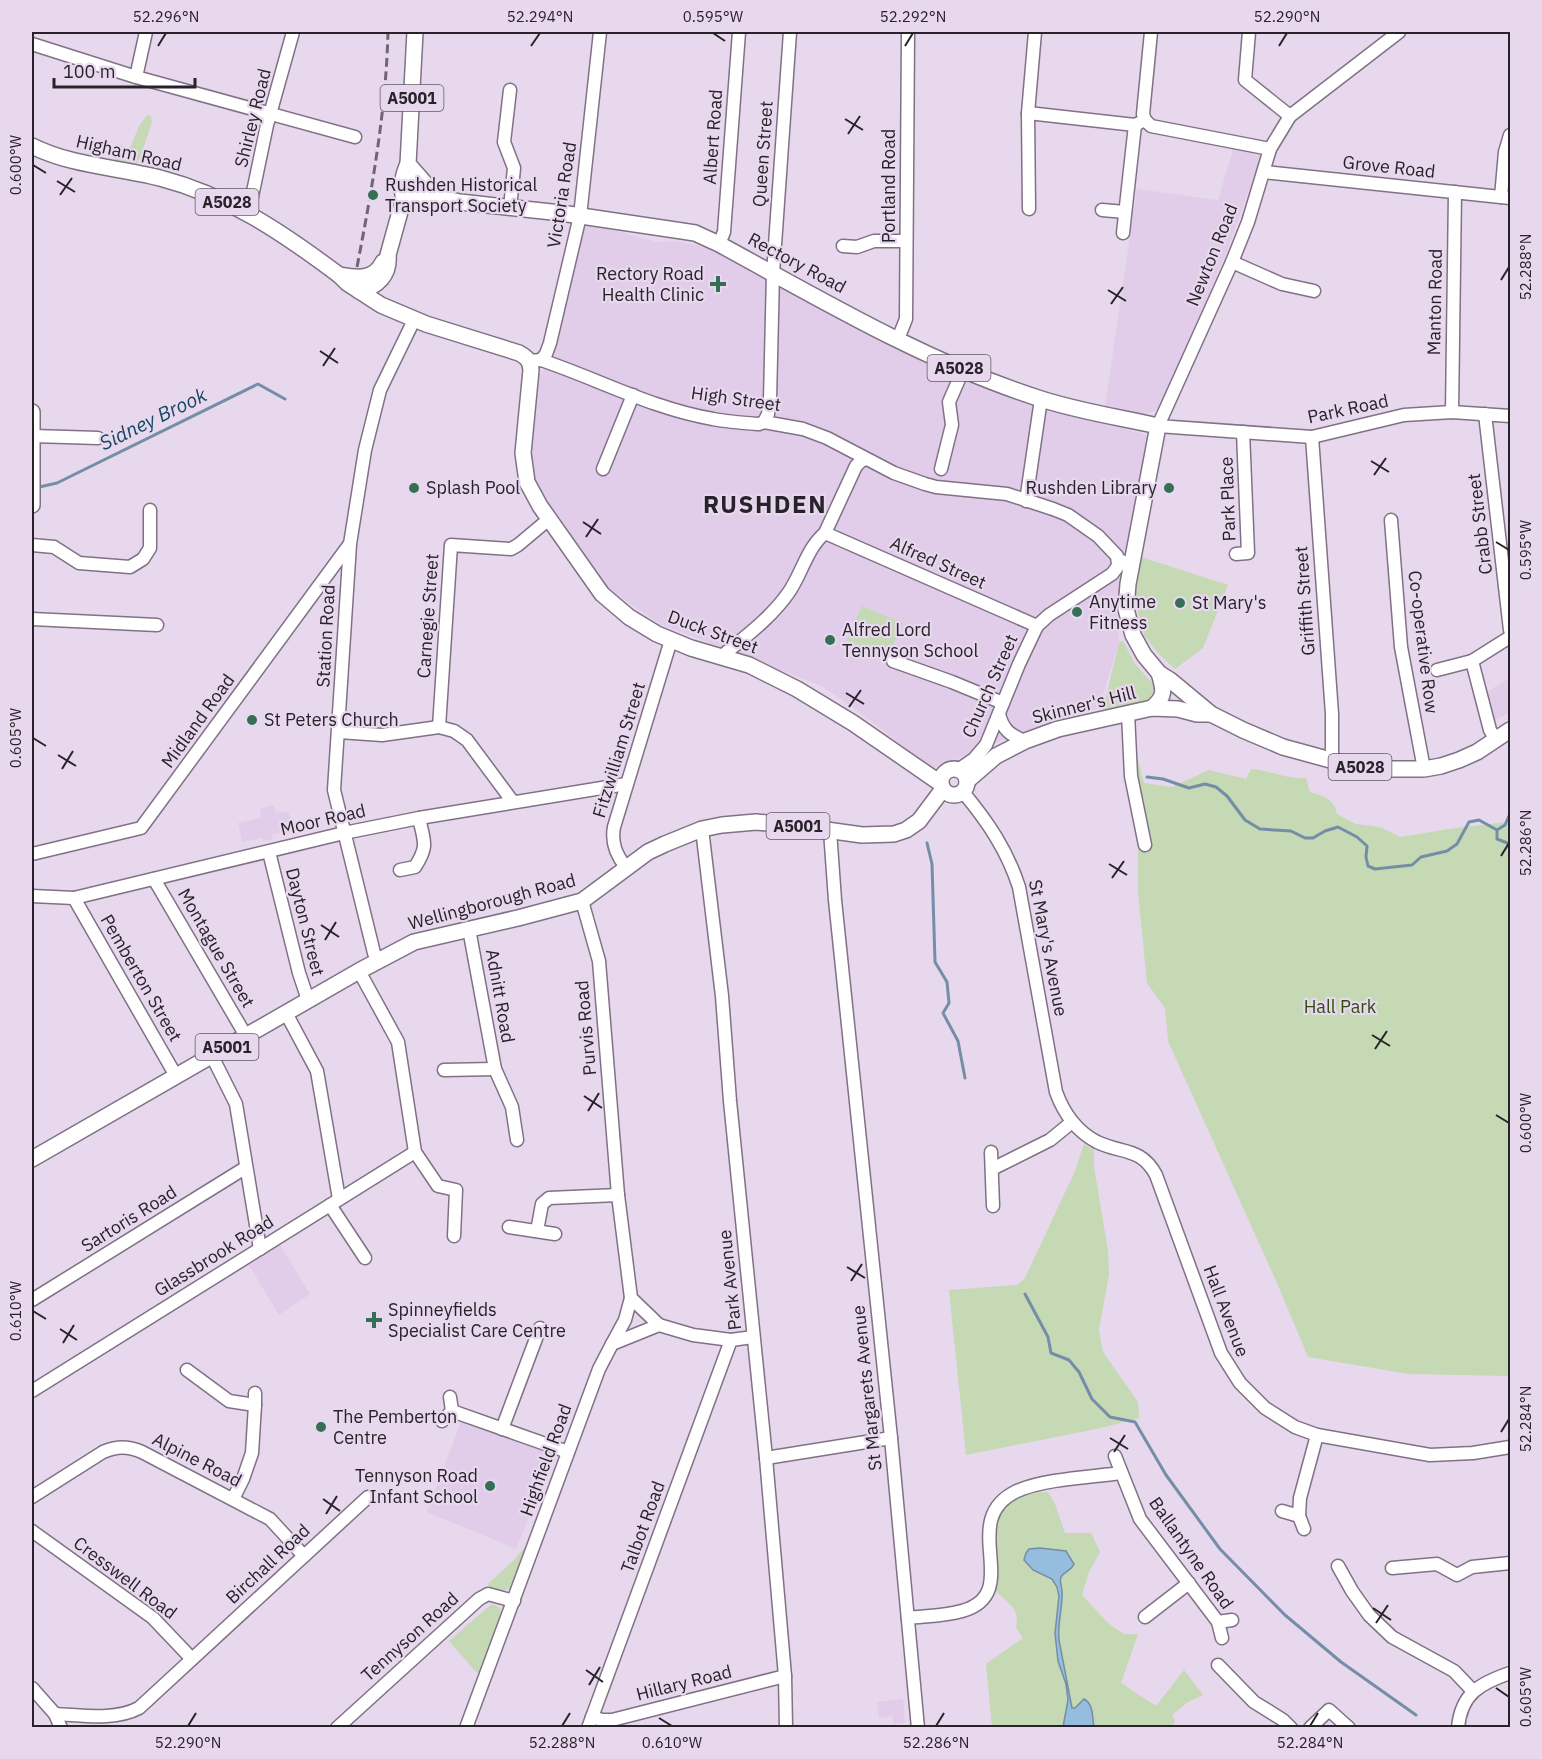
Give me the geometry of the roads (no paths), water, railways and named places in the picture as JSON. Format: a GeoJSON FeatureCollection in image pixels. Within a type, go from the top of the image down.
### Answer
{"type":"FeatureCollection","features":[{"type":"Feature","properties":{"kind":"main road","name":"A5001"},"geometry":{"type":"LineString","coordinates":[[404,201],[402,191],[403,178],[408,164],[415,32]]}},
{"type":"Feature","properties":{"kind":"main road","name":"Higham Road"},"geometry":{"type":"LineString","coordinates":[[33,150],[98,167],[167,180],[209,195],[270,225],[339,275]]}},
{"type":"Feature","properties":{"kind":"main road"},"geometry":{"type":"LineString","coordinates":[[408,164],[436,197]]}},
{"type":"Feature","properties":{"kind":"main road","name":"Rectory Road"},"geometry":{"type":"LineString","coordinates":[[404,201],[412,196],[436,197],[695,233],[897,339],[963,370],[1041,399],[1158,426]]}},
{"type":"Feature","properties":{"kind":"main road"},"geometry":{"type":"LineString","coordinates":[[359,291],[385,273],[404,201]]}},
{"type":"Feature","properties":{"kind":"main road"},"geometry":{"type":"LineString","coordinates":[[339,275],[360,279],[377,278]]}},
{"type":"Feature","properties":{"kind":"main road","name":"High Street"},"geometry":{"type":"LineString","coordinates":[[339,275],[381,305],[392,308],[414,320],[535,360]]}},
{"type":"Feature","properties":{"kind":"main road","name":"A5028"},"geometry":{"type":"LineString","coordinates":[[377,278],[383,298],[392,308]]}},
{"type":"Feature","properties":{"kind":"main road","name":"Duck Street"},"geometry":{"type":"LineString","coordinates":[[535,360],[531,370],[523,464],[526,482],[602,594],[640,624],[671,640],[757,669],[797,689],[853,723],[942,786]]}},
{"type":"Feature","properties":{"kind":"main road"},"geometry":{"type":"LineString","coordinates":[[32,412],[32,505]]}},
{"type":"Feature","properties":{"kind":"main road","name":"Newton Road"},"geometry":{"type":"LineString","coordinates":[[1136,542],[1158,426]]}},
{"type":"Feature","properties":{"kind":"main road","name":"A5028"},"geometry":{"type":"LineString","coordinates":[[1136,542],[1126,609],[1132,635],[1144,656],[1159,673],[1211,714],[1272,743],[1332,762],[1378,769],[1442,766],[1459,760],[1510,730]]}},
{"type":"Feature","properties":{"kind":"main road","name":"Skinner's Hill"},"geometry":{"type":"LineString","coordinates":[[1152,708],[1160,701],[1163,693],[1159,673]]}},
{"type":"Feature","properties":{"kind":"main road","name":"Skinner's Hill"},"geometry":{"type":"LineString","coordinates":[[963,781],[996,756],[1025,741],[1058,729],[1152,708],[1211,714]]}},
{"type":"Feature","properties":{"kind":"main road","name":"A5028"},"geometry":{"type":"LineString","coordinates":[[942,786],[946,771],[963,781]]}},
{"type":"Feature","properties":{"kind":"main road"},"geometry":{"type":"LineString","coordinates":[[942,786],[951,795],[963,781]]}},
{"type":"Feature","properties":{"kind":"main road","name":"Wellingborough Road"},"geometry":{"type":"LineString","coordinates":[[32,1159],[377,960],[414,942],[582,901],[626,867],[665,844],[722,825],[756,822],[877,835],[906,830],[919,821],[942,786]]}},
{"type":"Feature","properties":{"kind":"street"},"geometry":{"type":"LineString","coordinates":[[136,77],[146,32]]}},
{"type":"Feature","properties":{"kind":"street","name":"Shirley Road"},"geometry":{"type":"LineString","coordinates":[[247,212],[267,125],[293,32]]}},
{"type":"Feature","properties":{"kind":"street","name":"Victoria Road"},"geometry":{"type":"LineString","coordinates":[[535,360],[546,354],[550,343],[580,216],[600,32]]}},
{"type":"Feature","properties":{"kind":"street","name":"Albert Road"},"geometry":{"type":"LineString","coordinates":[[719,244],[724,232],[739,32]]}},
{"type":"Feature","properties":{"kind":"street","name":"Queen Street"},"geometry":{"type":"LineString","coordinates":[[764,422],[770,400],[773,273],[790,32]]}},
{"type":"Feature","properties":{"kind":"street","name":"Portland Road"},"geometry":{"type":"LineString","coordinates":[[897,339],[906,319],[908,32]]}},
{"type":"Feature","properties":{"kind":"street"},"geometry":{"type":"LineString","coordinates":[[1029,209],[1028,113],[1035,32]]}},
{"type":"Feature","properties":{"kind":"street"},"geometry":{"type":"LineString","coordinates":[[1123,233],[1143,114],[1151,32]]}},
{"type":"Feature","properties":{"kind":"street"},"geometry":{"type":"LineString","coordinates":[[1249,32],[1245,80],[1290,116]]}},
{"type":"Feature","properties":{"kind":"street","name":"Newton Road"},"geometry":{"type":"LineString","coordinates":[[1158,426],[1232,262],[1248,222],[1270,148],[1290,116],[1399,32]]}},
{"type":"Feature","properties":{"kind":"street"},"geometry":{"type":"LineString","coordinates":[[32,44],[136,77],[355,137]]}},
{"type":"Feature","properties":{"kind":"street"},"geometry":{"type":"LineString","coordinates":[[510,90],[504,142],[514,168],[510,207]]}},
{"type":"Feature","properties":{"kind":"street"},"geometry":{"type":"LineString","coordinates":[[1028,113],[1140,123],[1270,148]]}},
{"type":"Feature","properties":{"kind":"street"},"geometry":{"type":"LineString","coordinates":[[1506,198],[1505,152],[1510,135]]}},
{"type":"Feature","properties":{"kind":"street","name":"Grove Road"},"geometry":{"type":"LineString","coordinates":[[1264,172],[1506,198]]}},
{"type":"Feature","properties":{"kind":"street","name":"Manton Road"},"geometry":{"type":"LineString","coordinates":[[1452,412],[1455,192]]}},
{"type":"Feature","properties":{"kind":"street"},"geometry":{"type":"LineString","coordinates":[[1102,210],[1125,212]]}},
{"type":"Feature","properties":{"kind":"street"},"geometry":{"type":"LineString","coordinates":[[843,246],[858,247],[874,241],[906,241]]}},
{"type":"Feature","properties":{"kind":"street"},"geometry":{"type":"LineString","coordinates":[[1232,262],[1282,284],[1314,291]]}},
{"type":"Feature","properties":{"kind":"street","name":"Station Road"},"geometry":{"type":"LineString","coordinates":[[377,960],[334,790],[350,544],[365,450],[383,382],[414,320]]}},
{"type":"Feature","properties":{"kind":"street","name":"High Street"},"geometry":{"type":"LineString","coordinates":[[535,360],[633,395],[712,419],[759,424],[764,422],[802,429],[827,438],[894,473],[936,487],[1007,494],[1068,515],[1098,536],[1117,556],[1115,570]]}},
{"type":"Feature","properties":{"kind":"street"},"geometry":{"type":"LineString","coordinates":[[941,469],[952,425],[949,402],[963,370]]}},
{"type":"Feature","properties":{"kind":"street"},"geometry":{"type":"LineString","coordinates":[[603,470],[633,395]]}},
{"type":"Feature","properties":{"kind":"street"},"geometry":{"type":"LineString","coordinates":[[1026,501],[1041,399]]}},
{"type":"Feature","properties":{"kind":"street","name":"Park Road"},"geometry":{"type":"LineString","coordinates":[[1158,426],[1312,437],[1404,415],[1452,412],[1510,416]]}},
{"type":"Feature","properties":{"kind":"street","name":"Crabb Street"},"geometry":{"type":"LineString","coordinates":[[1485,414],[1510,630]]}},
{"type":"Feature","properties":{"kind":"street","name":"Park Place"},"geometry":{"type":"LineString","coordinates":[[1236,554],[1248,553],[1243,432]]}},
{"type":"Feature","properties":{"kind":"street"},"geometry":{"type":"LineString","coordinates":[[33,436],[98,438]]}},
{"type":"Feature","properties":{"kind":"street","name":"Griffith Street"},"geometry":{"type":"LineString","coordinates":[[1312,437],[1332,714],[1332,762]]}},
{"type":"Feature","properties":{"kind":"street"},"geometry":{"type":"LineString","coordinates":[[722,656],[773,613],[790,591],[818,539],[825,533],[852,473],[861,461],[866,459]]}},
{"type":"Feature","properties":{"kind":"street"},"geometry":{"type":"LineString","coordinates":[[32,545],[54,547],[79,563],[130,567],[143,559],[150,548],[150,510]]}},
{"type":"Feature","properties":{"kind":"street","name":"Carnegie Street"},"geometry":{"type":"LineString","coordinates":[[440,727],[451,545],[511,549],[549,519]]}},
{"type":"Feature","properties":{"kind":"street","name":"Co-operative Row"},"geometry":{"type":"LineString","coordinates":[[1391,520],[1401,646],[1424,768]]}},
{"type":"Feature","properties":{"kind":"street","name":"Alfred Street"},"geometry":{"type":"LineString","coordinates":[[825,533],[1037,626]]}},
{"type":"Feature","properties":{"kind":"street","name":"Church Street"},"geometry":{"type":"LineString","coordinates":[[963,781],[981,752],[1037,626],[1049,615],[1115,570],[1136,542]]}},
{"type":"Feature","properties":{"kind":"street","name":"Midland Road"},"geometry":{"type":"LineString","coordinates":[[32,854],[141,828],[350,544]]}},
{"type":"Feature","properties":{"kind":"street"},"geometry":{"type":"LineString","coordinates":[[1115,570],[1128,584]]}},
{"type":"Feature","properties":{"kind":"street"},"geometry":{"type":"LineString","coordinates":[[32,619],[157,625]]}},
{"type":"Feature","properties":{"kind":"street"},"geometry":{"type":"LineString","coordinates":[[1437,670],[1472,661],[1510,637]]}},
{"type":"Feature","properties":{"kind":"street","name":"Fitzwilliam Street"},"geometry":{"type":"LineString","coordinates":[[626,867],[619,858],[612,840],[614,827],[671,640]]}},
{"type":"Feature","properties":{"kind":"street"},"geometry":{"type":"LineString","coordinates":[[893,661],[952,682],[1001,709],[1001,725],[1007,732],[1025,741]]}},
{"type":"Feature","properties":{"kind":"street"},"geometry":{"type":"LineString","coordinates":[[1472,661],[1490,730],[1496,740]]}},
{"type":"Feature","properties":{"kind":"street"},"geometry":{"type":"LineString","coordinates":[[1128,712],[1131,776],[1146,845]]}},
{"type":"Feature","properties":{"kind":"street"},"geometry":{"type":"LineString","coordinates":[[339,732],[382,735],[440,727],[454,731],[467,740],[513,802]]}},
{"type":"Feature","properties":{"kind":"street","name":"St Mary's Avenue"},"geometry":{"type":"LineString","coordinates":[[963,781],[997,836],[1019,887],[1056,1092],[1072,1122]]}},
{"type":"Feature","properties":{"kind":"street","name":"Moor Road"},"geometry":{"type":"LineString","coordinates":[[32,896],[75,898],[344,833],[419,818],[626,784]]}},
{"type":"Feature","properties":{"kind":"street"},"geometry":{"type":"LineString","coordinates":[[400,870],[415,867],[425,849],[419,818]]}},
{"type":"Feature","properties":{"kind":"street","name":"Park Avenue"},"geometry":{"type":"LineString","coordinates":[[702,830],[722,996],[731,1113],[766,1458],[785,1676],[786,1728]]}},
{"type":"Feature","properties":{"kind":"street","name":"St Margarets Avenue"},"geometry":{"type":"LineString","coordinates":[[830,831],[918,1728]]}},
{"type":"Feature","properties":{"kind":"street","name":"Dayton Street"},"geometry":{"type":"LineString","coordinates":[[269,852],[308,1000]]}},
{"type":"Feature","properties":{"kind":"street","name":"Montague Street"},"geometry":{"type":"LineString","coordinates":[[154,879],[246,1036]]}},
{"type":"Feature","properties":{"kind":"street","name":"Pemberton Street"},"geometry":{"type":"LineString","coordinates":[[75,898],[176,1076]]}},
{"type":"Feature","properties":{"kind":"street","name":"Purvis Road"},"geometry":{"type":"LineString","coordinates":[[582,901],[599,961],[618,1195],[631,1298],[625,1320],[612,1344]]}},
{"type":"Feature","properties":{"kind":"street","name":"Adnitt Road"},"geometry":{"type":"LineString","coordinates":[[469,929],[495,1069],[512,1107],[517,1140]]}},
{"type":"Feature","properties":{"kind":"street"},"geometry":{"type":"LineString","coordinates":[[359,971],[398,1042],[415,1152],[438,1186],[456,1190],[454,1236]]}},
{"type":"Feature","properties":{"kind":"street"},"geometry":{"type":"LineString","coordinates":[[286,1013],[317,1071],[335,1202],[365,1258]]}},
{"type":"Feature","properties":{"kind":"street"},"geometry":{"type":"LineString","coordinates":[[212,1056],[236,1104],[260,1250]]}},
{"type":"Feature","properties":{"kind":"street","name":"Adnitt Road"},"geometry":{"type":"LineString","coordinates":[[444,1070],[495,1069]]}},
{"type":"Feature","properties":{"kind":"street"},"geometry":{"type":"LineString","coordinates":[[992,1170],[1050,1140],[1072,1122]]}},
{"type":"Feature","properties":{"kind":"street","name":"Hall Avenue"},"geometry":{"type":"LineString","coordinates":[[1072,1122],[1096,1142],[1135,1154],[1151,1165],[1221,1353],[1239,1383],[1265,1408],[1295,1427],[1317,1435],[1430,1455],[1461,1455],[1510,1447]]}},
{"type":"Feature","properties":{"kind":"street","name":"Glassbrook Road"},"geometry":{"type":"LineString","coordinates":[[32,1391],[415,1152]]}},
{"type":"Feature","properties":{"kind":"street"},"geometry":{"type":"LineString","coordinates":[[991,1152],[993,1206]]}},
{"type":"Feature","properties":{"kind":"street","name":"Sartoris Road"},"geometry":{"type":"LineString","coordinates":[[32,1300],[245,1168]]}},
{"type":"Feature","properties":{"kind":"street"},"geometry":{"type":"LineString","coordinates":[[537,1231],[542,1204],[549,1198],[618,1195]]}},
{"type":"Feature","properties":{"kind":"street"},"geometry":{"type":"LineString","coordinates":[[509,1227],[555,1234]]}},
{"type":"Feature","properties":{"kind":"street"},"geometry":{"type":"LineString","coordinates":[[631,1298],[659,1325],[693,1335],[731,1340],[753,1337]]}},
{"type":"Feature","properties":{"kind":"street"},"geometry":{"type":"LineString","coordinates":[[612,1344],[659,1325]]}},
{"type":"Feature","properties":{"kind":"street"},"geometry":{"type":"LineString","coordinates":[[502,1429],[540,1328]]}},
{"type":"Feature","properties":{"kind":"street","name":"Talbot Road"},"geometry":{"type":"LineString","coordinates":[[590,1723],[731,1340]]}},
{"type":"Feature","properties":{"kind":"street","name":"Highfield Road"},"geometry":{"type":"LineString","coordinates":[[466,1728],[599,1369],[612,1344]]}},
{"type":"Feature","properties":{"kind":"street"},"geometry":{"type":"LineString","coordinates":[[187,1370],[228,1401],[255,1399],[252,1453],[233,1499]]}},
{"type":"Feature","properties":{"kind":"street"},"geometry":{"type":"LineString","coordinates":[[450,1397],[452,1411]]}},
{"type":"Feature","properties":{"kind":"street"},"geometry":{"type":"LineString","coordinates":[[452,1411],[568,1452]]}},
{"type":"Feature","properties":{"kind":"street"},"geometry":{"type":"LineString","coordinates":[[442,1420],[452,1411]]}},
{"type":"Feature","properties":{"kind":"street"},"geometry":{"type":"LineString","coordinates":[[1304,1529],[1299,1516],[1300,1498],[1317,1435]]}},
{"type":"Feature","properties":{"kind":"street"},"geometry":{"type":"LineString","coordinates":[[766,1458],[891,1438]]}},
{"type":"Feature","properties":{"kind":"street","name":"Alpine Road"},"geometry":{"type":"LineString","coordinates":[[32,1497],[103,1452],[121,1447],[142,1452],[270,1518],[304,1556]]}},
{"type":"Feature","properties":{"kind":"street","name":"Ballantyne Road"},"geometry":{"type":"LineString","coordinates":[[1115,1456],[1140,1519],[1218,1622],[1222,1638]]}},
{"type":"Feature","properties":{"kind":"street"},"geometry":{"type":"LineString","coordinates":[[908,1618],[963,1611],[983,1599],[992,1583],[993,1570],[988,1544],[989,1526],[998,1507],[1016,1492],[1037,1485],[1121,1473]]}},
{"type":"Feature","properties":{"kind":"street","name":"Birchall Road"},"geometry":{"type":"LineString","coordinates":[[55,1714],[101,1716],[131,1712],[139,1708],[368,1497]]}},
{"type":"Feature","properties":{"kind":"street"},"geometry":{"type":"LineString","coordinates":[[1282,1511],[1299,1516]]}},
{"type":"Feature","properties":{"kind":"street","name":"Cresswell Road"},"geometry":{"type":"LineString","coordinates":[[32,1531],[153,1618],[192,1659]]}},
{"type":"Feature","properties":{"kind":"street"},"geometry":{"type":"LineString","coordinates":[[1392,1568],[1437,1564],[1457,1575],[1472,1567],[1510,1563]]}},
{"type":"Feature","properties":{"kind":"street"},"geometry":{"type":"LineString","coordinates":[[1338,1566],[1352,1591],[1369,1614],[1392,1637],[1454,1671],[1473,1691]]}},
{"type":"Feature","properties":{"kind":"street"},"geometry":{"type":"LineString","coordinates":[[1144,1617],[1189,1583]]}},
{"type":"Feature","properties":{"kind":"street","name":"Tennyson Road"},"geometry":{"type":"LineString","coordinates":[[337,1728],[478,1599],[488,1594],[514,1600]]}},
{"type":"Feature","properties":{"kind":"street"},"geometry":{"type":"LineString","coordinates":[[1218,1622],[1233,1620]]}},
{"type":"Feature","properties":{"kind":"street"},"geometry":{"type":"LineString","coordinates":[[1218,1665],[1254,1702],[1291,1728]]}},
{"type":"Feature","properties":{"kind":"street"},"geometry":{"type":"LineString","coordinates":[[1458,1728],[1462,1706],[1473,1691],[1490,1680],[1510,1673]]}},
{"type":"Feature","properties":{"kind":"street","name":"Hillary Road"},"geometry":{"type":"LineString","coordinates":[[590,1723],[612,1720],[785,1676]]}},
{"type":"Feature","properties":{"kind":"street"},"geometry":{"type":"LineString","coordinates":[[32,1688],[55,1714],[62,1728]]}},
{"type":"Feature","properties":{"kind":"street"},"geometry":{"type":"LineString","coordinates":[[1311,1728],[1329,1710],[1349,1728]]}},
{"type":"Feature","properties":{"kind":"water"},"geometry":{"type":"Polygon","coordinates":[[[1029,1549],[1066,1551],[1074,1564],[1060,1579],[1062,1597],[1059,1640],[1072,1708],[1084,1699],[1087,1701],[1090,1704],[1094,1727],[1063,1727],[1068,1700],[1066,1684],[1058,1661],[1055,1633],[1059,1596],[1057,1587],[1052,1579],[1033,1570],[1024,1560],[1029,1549]]]}},
{"type":"Feature","properties":{"kind":"waterway","name":"Sidney Brook"},"geometry":{"type":"LineString","coordinates":[[35,488],[57,483],[258,384],[285,399]]}},
{"type":"Feature","properties":{"kind":"waterway","name":"Sidney Brook"},"geometry":{"type":"LineString","coordinates":[[1147,777],[1163,779],[1189,788],[1205,784],[1216,787],[1227,796],[1245,820],[1260,829],[1291,831],[1305,838],[1313,838],[1338,827],[1357,837],[1367,846],[1368,866],[1375,869],[1412,865],[1421,857],[1447,851],[1457,844],[1469,822],[1479,820],[1497,830],[1497,839],[1510,844]]}},
{"type":"Feature","properties":{"kind":"waterway"},"geometry":{"type":"LineString","coordinates":[[1497,830],[1505,825],[1509,816]]}},
{"type":"Feature","properties":{"kind":"waterway"},"geometry":{"type":"LineString","coordinates":[[927,843],[932,864],[935,962],[947,982],[949,1003],[943,1013],[958,1041],[965,1078]]}},
{"type":"Feature","properties":{"kind":"waterway"},"geometry":{"type":"LineString","coordinates":[[1025,1294],[1048,1337],[1051,1353],[1069,1360],[1079,1372],[1092,1399],[1110,1417],[1135,1422],[1166,1475],[1220,1549],[1285,1615],[1341,1662],[1416,1715]]}},
{"type":"Feature","properties":{"kind":"railway"},"geometry":{"type":"LineString","coordinates":[[357,267],[381,121],[388,32]]}},
{"type":"Feature","properties":{"kind":"place","name":"Rushden Historical Transport Society"},"geometry":{"type":"Point","coordinates":[373,195]}},
{"type":"Feature","properties":{"kind":"place","name":"Rectory Road Health Clinic"},"geometry":{"type":"Point","coordinates":[718,284]}},
{"type":"Feature","properties":{"kind":"place","name":"Splash Pool"},"geometry":{"type":"Point","coordinates":[414,488]}},
{"type":"Feature","properties":{"kind":"place","name":"Rushden Library"},"geometry":{"type":"Point","coordinates":[1169,488]}},
{"type":"Feature","properties":{"kind":"place","name":"St Mary's"},"geometry":{"type":"Point","coordinates":[1180,603]}},
{"type":"Feature","properties":{"kind":"place","name":"Anytime Fitness"},"geometry":{"type":"Point","coordinates":[1077,612]}},
{"type":"Feature","properties":{"kind":"place","name":"Alfred Lord Tennyson School"},"geometry":{"type":"Point","coordinates":[830,640]}},
{"type":"Feature","properties":{"kind":"place","name":"St Peters Church"},"geometry":{"type":"Point","coordinates":[252,720]}},
{"type":"Feature","properties":{"kind":"place","name":"Spinneyfields Specialist Care Centre"},"geometry":{"type":"Point","coordinates":[374,1320]}},
{"type":"Feature","properties":{"kind":"place","name":"The Pemberton Centre"},"geometry":{"type":"Point","coordinates":[321,1427]}},
{"type":"Feature","properties":{"kind":"place","name":"Tennyson Road Infant School"},"geometry":{"type":"Point","coordinates":[490,1486]}},
{"type":"Feature","properties":{"kind":"district","name":"RUSHDEN"},"geometry":{"type":"Point","coordinates":[765,505]}},
{"type":"Feature","properties":{"kind":"park label","name":"Hall Park"},"geometry":{"type":"Point","coordinates":[1340,1007]}}]}
